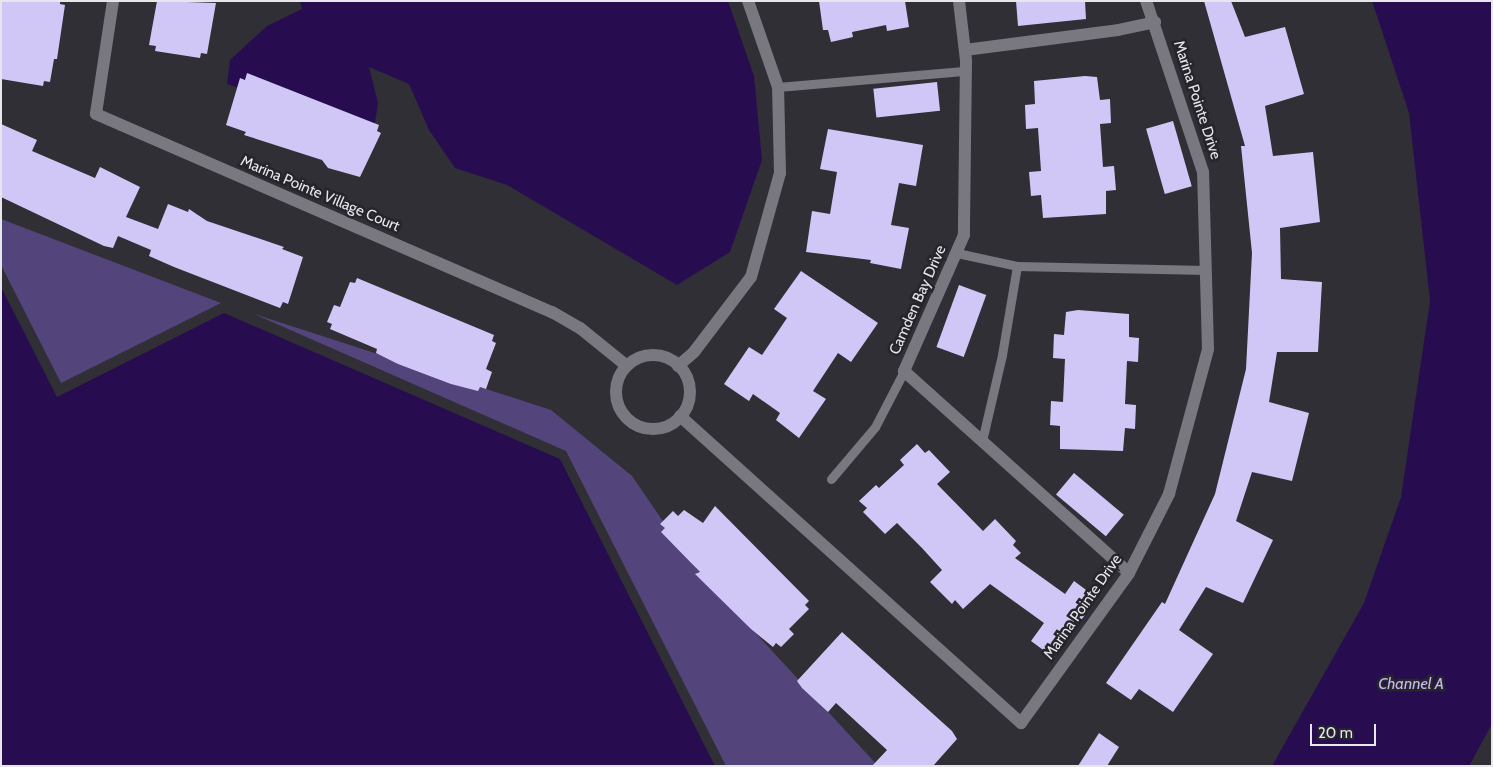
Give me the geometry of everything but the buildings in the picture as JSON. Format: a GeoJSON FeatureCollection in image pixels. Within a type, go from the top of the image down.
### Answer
{"type":"FeatureCollection","features":[{"type":"Feature","properties":{"kind":"street","name":"Marina Pointe Village Court"},"geometry":{"type":"LineString","coordinates":[[113,1],[96,114],[552,312],[580,328],[627,366]]}},
{"type":"Feature","properties":{"kind":"street"},"geometry":{"type":"LineString","coordinates":[[678,366],[694,352],[751,276],[780,173],[778,87],[748,1]]}},
{"type":"Feature","properties":{"kind":"street","name":"Camden Bay Drive"},"geometry":{"type":"LineString","coordinates":[[959,1],[966,71],[964,235],[904,370],[1129,572]]}},
{"type":"Feature","properties":{"kind":"street","name":"Marina Pointe Drive"},"geometry":{"type":"LineString","coordinates":[[680,416],[1021,723],[1129,572],[1169,494],[1208,349],[1203,172],[1155,22],[1146,1]]}},
{"type":"Feature","properties":{"kind":"street"},"geometry":{"type":"LineString","coordinates":[[965,50],[1118,30],[1155,22]]}},
{"type":"Feature","properties":{"kind":"street"},"geometry":{"type":"LineString","coordinates":[[651,355],[662,356],[678,366],[688,380],[690,392],[688,404],[680,416],[662,428],[650,429],[627,419],[616,397],[616,385],[627,366],[639,358],[651,355]]}},
{"type":"Feature","properties":{"kind":"lane"},"geometry":{"type":"LineString","coordinates":[[778,87],[966,71]]}},
{"type":"Feature","properties":{"kind":"lane"},"geometry":{"type":"LineString","coordinates":[[957,253],[1018,266],[1206,270]]}},
{"type":"Feature","properties":{"kind":"lane"},"geometry":{"type":"LineString","coordinates":[[982,441],[1002,355],[1018,266]]}},
{"type":"Feature","properties":{"kind":"lane"},"geometry":{"type":"LineString","coordinates":[[831,479],[875,427],[904,370]]}},
{"type":"Feature","properties":{"kind":"shaded area"},"geometry":{"type":"Polygon","coordinates":[[[1,219],[221,303],[61,383],[1,265],[1,219]]]}},
{"type":"Feature","properties":{"kind":"shaded area"},"geometry":{"type":"Polygon","coordinates":[[[254,314],[551,410],[632,476],[693,565],[878,766],[726,766],[566,451],[254,314]]]}},
{"type":"Feature","properties":{"kind":"water"},"geometry":{"type":"Polygon","coordinates":[[[300,1],[728,1],[754,76],[762,160],[730,252],[677,285],[507,185],[455,168],[429,130],[409,84],[369,67],[378,103],[375,123],[343,133],[283,103],[227,84],[230,60],[267,26],[302,9],[300,1]]]}},
{"type":"Feature","properties":{"kind":"water","name":"Channel A"},"geometry":{"type":"Polygon","coordinates":[[[1372,1],[1492,1],[1492,724],[1469,766],[1272,766],[1364,603],[1401,497],[1430,301],[1409,113],[1372,1]]]}},
{"type":"Feature","properties":{"kind":"water"},"geometry":{"type":"Polygon","coordinates":[[[1,287],[57,397],[224,313],[560,459],[715,766],[1,766],[1,287]]]}}]}
